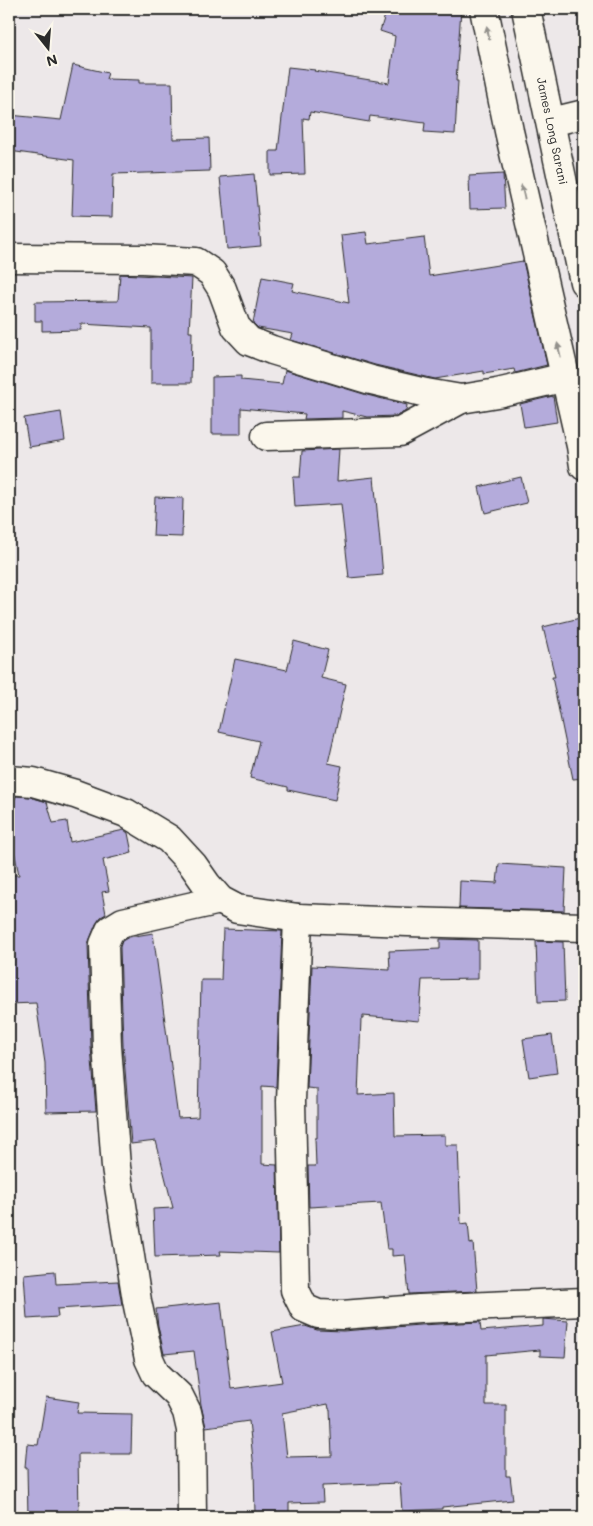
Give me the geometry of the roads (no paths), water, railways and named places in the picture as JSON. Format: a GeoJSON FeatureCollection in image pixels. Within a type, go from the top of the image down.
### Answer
{"type":"FeatureCollection","features":[{"type":"Feature","properties":{"kind":"street"},"geometry":{"type":"LineString","coordinates":[[484,9],[509,131],[566,377],[584,466]]}},
{"type":"Feature","properties":{"kind":"street","name":"James Long Sarani"},"geometry":{"type":"LineString","coordinates":[[526,9],[583,274]]}},
{"type":"Feature","properties":{"kind":"street"},"geometry":{"type":"LineString","coordinates":[[509,131],[551,124],[584,114]]}},
{"type":"Feature","properties":{"kind":"street"},"geometry":{"type":"LineString","coordinates":[[9,258],[143,259],[196,262],[212,273],[222,289],[236,327],[249,341],[272,350],[371,380],[461,399]]}},
{"type":"Feature","properties":{"kind":"street"},"geometry":{"type":"LineString","coordinates":[[266,436],[400,432],[461,399],[566,377]]}},
{"type":"Feature","properties":{"kind":"street"},"geometry":{"type":"LineString","coordinates":[[9,780],[33,782],[75,794],[126,813],[169,839],[193,865],[220,900],[237,909],[298,918],[584,927]]}},
{"type":"Feature","properties":{"kind":"street"},"geometry":{"type":"LineString","coordinates":[[192,1517],[191,1430],[187,1412],[179,1396],[156,1374],[149,1359],[137,1301],[116,1167],[107,1046],[104,944],[110,930],[123,922],[220,900]]}},
{"type":"Feature","properties":{"kind":"street"},"geometry":{"type":"LineString","coordinates":[[298,918],[291,1101],[295,1290],[304,1308],[318,1314],[342,1315],[420,1309],[584,1302]]}}]}
